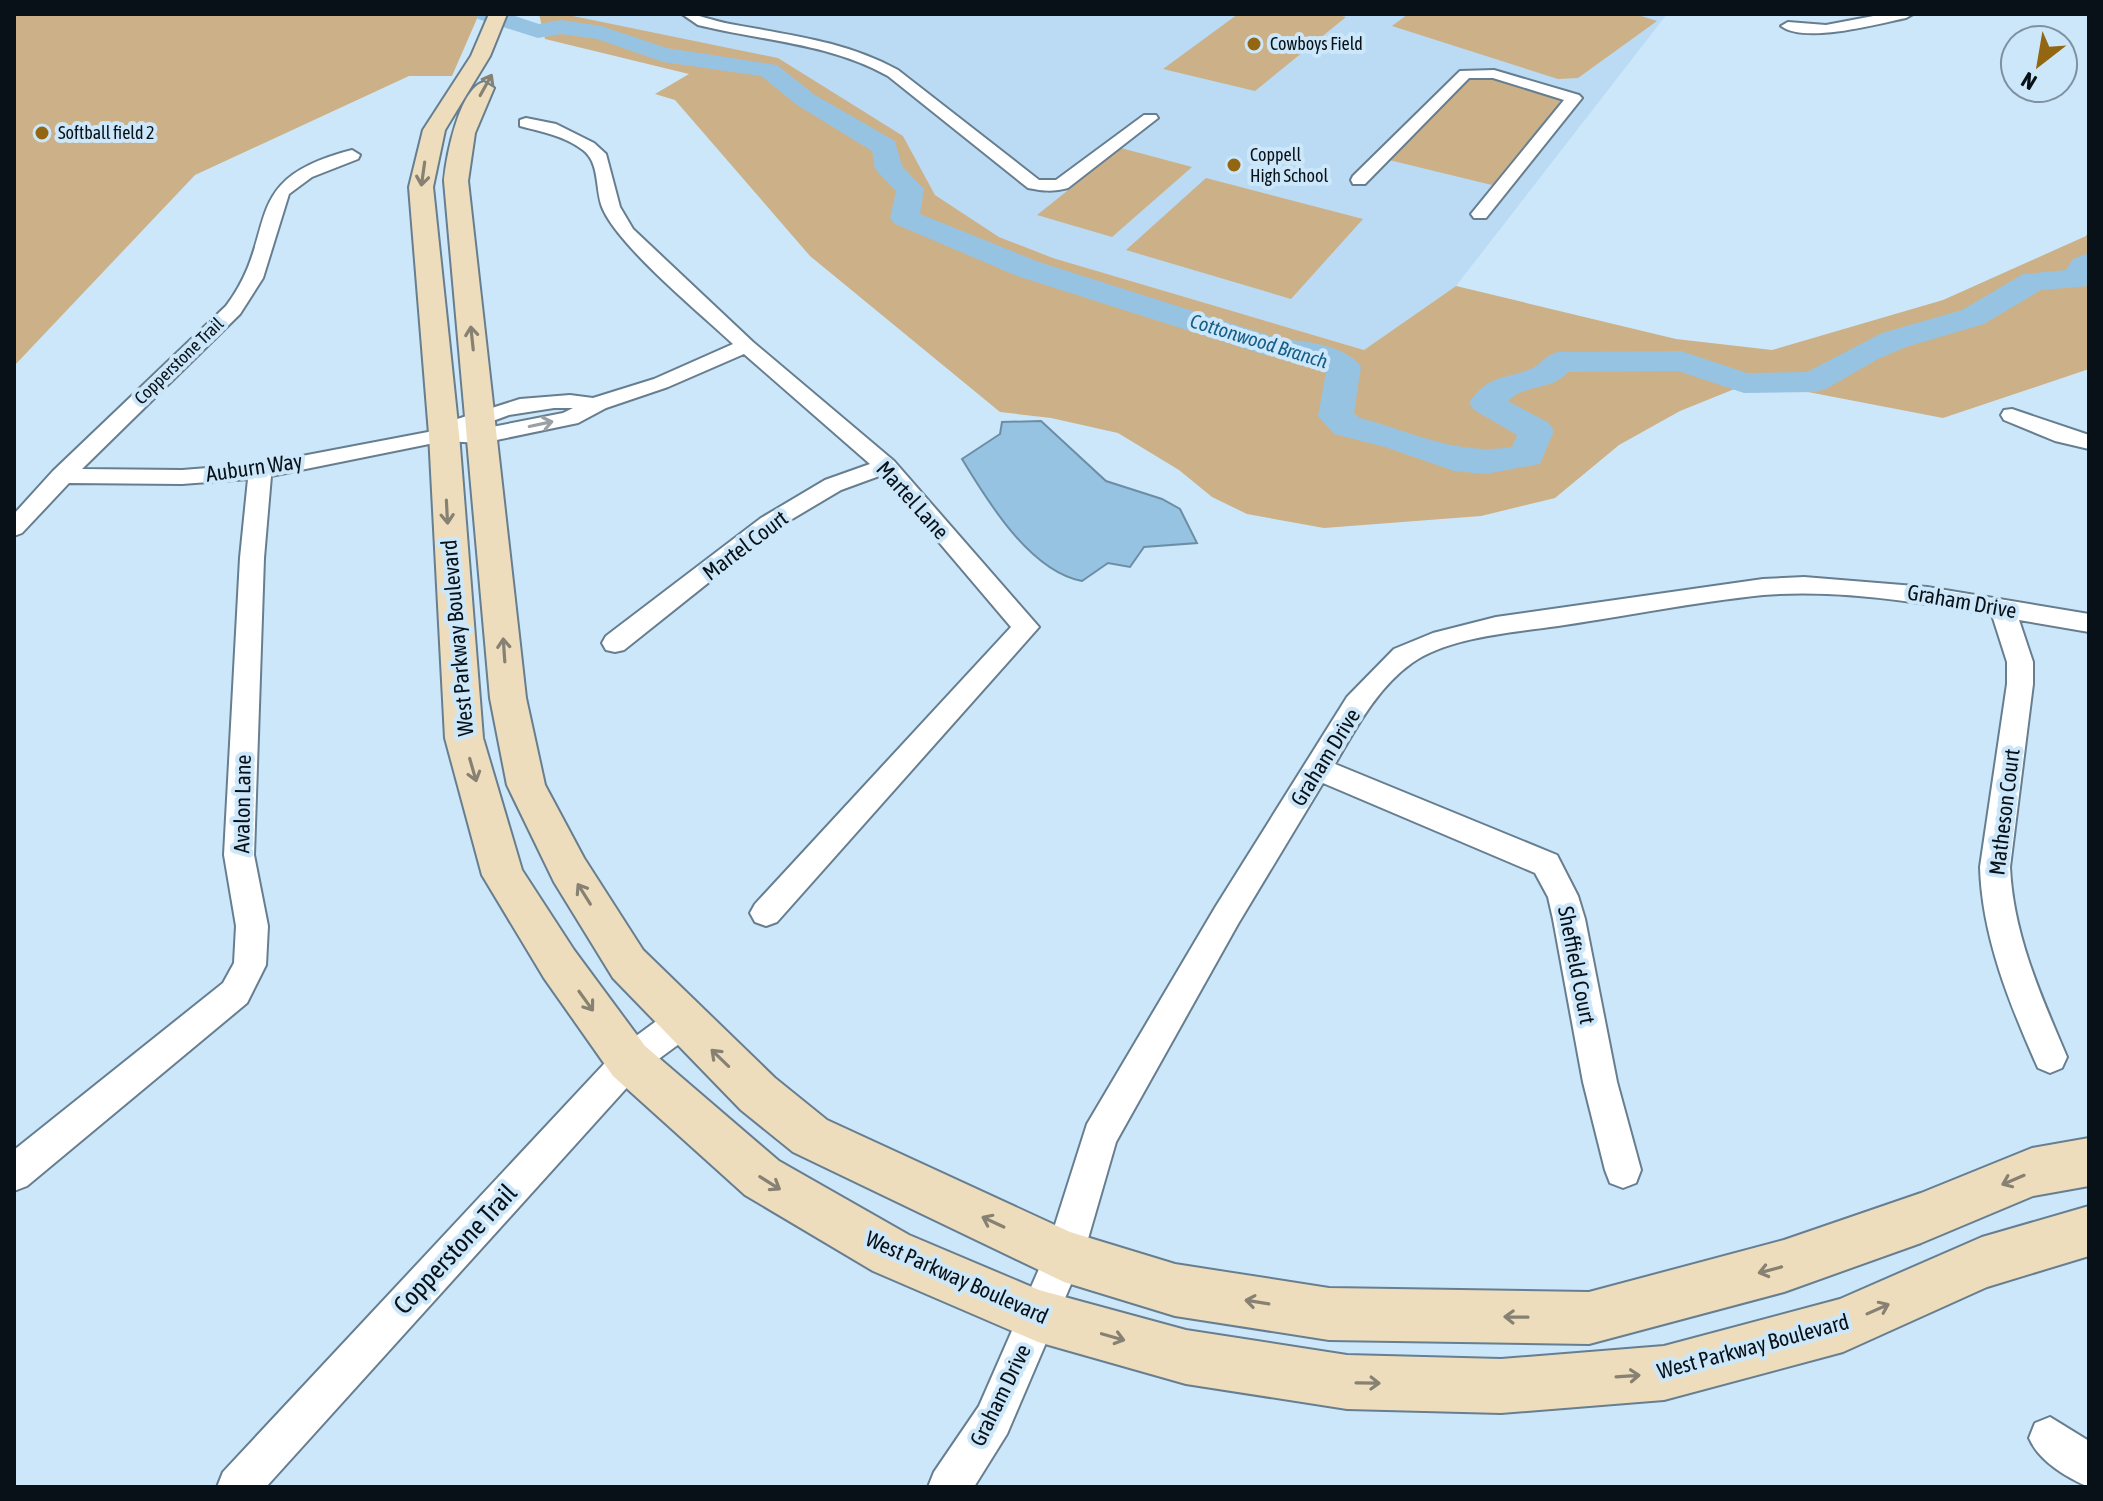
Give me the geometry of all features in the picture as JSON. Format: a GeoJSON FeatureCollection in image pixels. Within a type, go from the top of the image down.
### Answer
{"type":"FeatureCollection","features":[{"type":"Feature","properties":{"kind":"street"},"geometry":{"type":"LineString","coordinates":[[689,14],[703,22],[816,44],[876,63],[1034,184],[1043,187],[1062,184],[1150,118]]}},
{"type":"Feature","properties":{"kind":"street"},"geometry":{"type":"LineString","coordinates":[[1788,26],[1826,29],[1906,14]]}},
{"type":"Feature","properties":{"kind":"street","name":"West Parkway Boulevard"},"geometry":{"type":"LineString","coordinates":[[502,27],[464,129],[456,160],[469,429],[464,738],[503,875],[559,964],[629,1061],[762,1178],[891,1253],[1038,1316],[1186,1357],[1347,1382],[1501,1386],[1664,1373],[1843,1325],[1982,1263],[2089,1231]]}},
{"type":"Feature","properties":{"kind":"street","name":"West Parkway Boulevard"},"geometry":{"type":"LineString","coordinates":[[502,27],[438,122],[427,150],[421,187],[469,429],[508,698],[526,785],[569,870],[628,964],[682,1022],[758,1094],[810,1136],[1064,1256],[1175,1290],[1329,1314],[1589,1318],[1784,1266],[1921,1218],[2032,1172],[2089,1162]]}},
{"type":"Feature","properties":{"kind":"street"},"geometry":{"type":"LineString","coordinates":[[1359,180],[1465,74],[1494,74],[1574,98],[1480,214]]}},
{"type":"Feature","properties":{"kind":"street","name":"Martel Lane"},"geometry":{"type":"LineString","coordinates":[[526,123],[550,127],[588,146],[600,158],[611,207],[626,232],[746,346],[886,466],[1026,627],[766,913]]}},
{"type":"Feature","properties":{"kind":"street","name":"Copperstone Trail"},"geometry":{"type":"LineString","coordinates":[[14,528],[61,476],[153,386],[201,345],[228,313],[254,277],[280,193],[320,167],[352,155]]}},
{"type":"Feature","properties":{"kind":"street","name":"Auburn Way"},"geometry":{"type":"LineString","coordinates":[[61,476],[182,477],[260,471],[469,429],[570,418],[598,403],[661,383],[746,346]]}},
{"type":"Feature","properties":{"kind":"street"},"geometry":{"type":"LineString","coordinates":[[2012,415],[2041,428],[2089,442]]}},
{"type":"Feature","properties":{"kind":"street","name":"Martel Court"},"geometry":{"type":"LineString","coordinates":[[615,643],[769,523],[833,485],[886,466]]}},
{"type":"Feature","properties":{"kind":"street","name":"Avalon Lane"},"geometry":{"type":"LineString","coordinates":[[14,1173],[235,993],[250,965],[252,926],[239,855],[252,558],[260,471]]}},
{"type":"Feature","properties":{"kind":"street","name":"Graham Drive"},"geometry":{"type":"LineString","coordinates":[[949,1487],[993,1420],[1064,1256],[1100,1136],[1227,915],[1357,704],[1403,656],[1433,642],[1496,626],[1763,587],[1806,584],[1908,591],[2089,623]]}},
{"type":"Feature","properties":{"kind":"street","name":"Matheson Court"},"geometry":{"type":"LineString","coordinates":[[2003,608],[2020,662],[2020,684],[1995,867],[1996,897],[2016,975],[2050,1057]]}},
{"type":"Feature","properties":{"kind":"street","name":"Sheffield Court"},"geometry":{"type":"LineString","coordinates":[[1318,769],[1546,864],[1563,896],[1569,919],[1600,1082],[1623,1170]]}},
{"type":"Feature","properties":{"kind":"street","name":"Copperstone Trail"},"geometry":{"type":"LineString","coordinates":[[238,1487],[629,1061],[682,1022]]}},
{"type":"Feature","properties":{"kind":"street"},"geometry":{"type":"LineString","coordinates":[[2050,1438],[2089,1466]]}},
{"type":"Feature","properties":{"kind":"shaded area"},"geometry":{"type":"Polygon","coordinates":[[[14,14],[479,14],[452,76],[409,76],[195,175],[14,366],[14,14]]]}},
{"type":"Feature","properties":{"kind":"shaded area"},"geometry":{"type":"Polygon","coordinates":[[[539,14],[563,14],[778,58],[903,136],[935,195],[999,237],[1053,258],[1364,350],[1456,286],[1676,339],[1772,350],[1943,300],[2086,236],[2089,230],[2089,369],[1943,418],[1808,392],[1737,388],[1680,411],[1619,445],[1555,498],[1481,516],[1324,528],[1247,514],[1212,497],[1179,470],[1118,433],[1051,418],[1000,412],[810,256],[675,100],[655,94],[689,74],[545,39],[539,14]]]}},
{"type":"Feature","properties":{"kind":"shaded area","name":"Coppell High School"},"geometry":{"type":"Polygon","coordinates":[[[563,14],[1667,14],[1456,286],[1364,350],[1053,258],[999,237],[935,195],[903,136],[593,22],[563,14]]]}},
{"type":"Feature","properties":{"kind":"shaded area"},"geometry":{"type":"Polygon","coordinates":[[[1238,14],[1334,14],[1346,17],[1255,91],[1163,69],[1238,14]]]}},
{"type":"Feature","properties":{"kind":"shaded area"},"geometry":{"type":"Polygon","coordinates":[[[1408,14],[1635,14],[1657,21],[1578,78],[1558,79],[1392,26],[1408,14]]]}},
{"type":"Feature","properties":{"kind":"shaded area"},"geometry":{"type":"Polygon","coordinates":[[[1472,74],[1570,96],[1496,186],[1389,160],[1472,74]]]}},
{"type":"Feature","properties":{"kind":"shaded area"},"geometry":{"type":"Polygon","coordinates":[[[1121,148],[1192,167],[1112,237],[1037,215],[1121,148]]]}},
{"type":"Feature","properties":{"kind":"shaded area"},"geometry":{"type":"Polygon","coordinates":[[[1206,178],[1363,219],[1291,299],[1126,250],[1206,178]]]}},
{"type":"Feature","properties":{"kind":"shaded area"},"geometry":{"type":"Polygon","coordinates":[[[1041,421],[1106,481],[1162,499],[1180,509],[1197,543],[1144,547],[1130,567],[1108,563],[1082,581],[1063,575],[1045,564],[1012,532],[962,459],[1000,434],[1002,422],[1041,421]]]}},
{"type":"Feature","properties":{"kind":"waterway","name":"Cottonwood Branch"},"geometry":{"type":"LineString","coordinates":[[486,14],[538,31],[561,27],[601,33],[663,55],[768,70],[806,100],[885,147],[889,169],[910,189],[905,218],[1028,269],[1277,348],[1310,352],[1344,367],[1336,416],[1347,426],[1398,439],[1454,460],[1485,463],[1527,456],[1536,431],[1486,403],[1502,387],[1547,375],[1558,362],[1681,361],[1744,383],[1814,382],[1894,340],[1973,317],[2034,281],[2078,279],[2084,265],[2089,262]]}},
{"type":"Feature","properties":{"kind":"place","name":"Cowboys Field"},"geometry":{"type":"Point","coordinates":[1254,44]}},
{"type":"Feature","properties":{"kind":"place","name":"Softball field 2"},"geometry":{"type":"Point","coordinates":[42,133]}},
{"type":"Feature","properties":{"kind":"place","name":"Coppell High School"},"geometry":{"type":"Point","coordinates":[1234,165]}}]}
